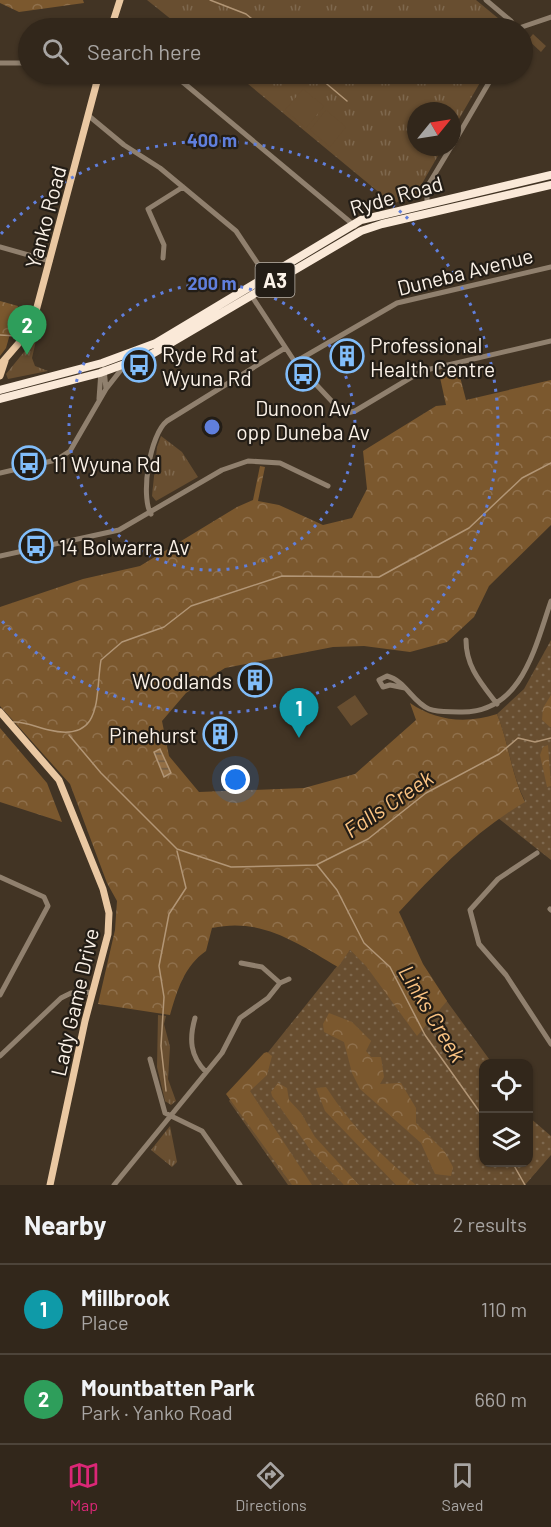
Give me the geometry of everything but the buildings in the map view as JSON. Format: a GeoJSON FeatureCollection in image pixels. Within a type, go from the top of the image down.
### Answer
{"type":"FeatureCollection","features":[{"type":"Feature","properties":{"kind":"highway","name":"Ryde Road"},"geometry":{"type":"LineString","coordinates":[[0,399],[102,369],[156,342],[353,223],[378,214],[551,174]]}},
{"type":"Feature","properties":{"kind":"highway","name":"Ryde Road"},"geometry":{"type":"LineString","coordinates":[[0,390],[126,365],[167,346],[361,231],[551,185]]}},
{"type":"Feature","properties":{"kind":"main road"},"geometry":{"type":"LineString","coordinates":[[114,18],[120,0]]}},
{"type":"Feature","properties":{"kind":"main road","name":"Yanko Road"},"geometry":{"type":"LineString","coordinates":[[0,376],[2,363],[28,330],[50,261],[96,84]]}},
{"type":"Feature","properties":{"kind":"main road","name":"Lady Game Drive"},"geometry":{"type":"LineString","coordinates":[[2,714],[62,785],[107,901],[108,934],[50,1185]]}},
{"type":"Feature","properties":{"kind":"street"},"geometry":{"type":"LineString","coordinates":[[486,0],[494,3],[508,18]]}},
{"type":"Feature","properties":{"kind":"street"},"geometry":{"type":"LineString","coordinates":[[533,23],[551,17]]}},
{"type":"Feature","properties":{"kind":"street"},"geometry":{"type":"LineString","coordinates":[[0,63],[18,63]]}},
{"type":"Feature","properties":{"kind":"street"},"geometry":{"type":"LineString","coordinates":[[185,84],[361,231]]}},
{"type":"Feature","properties":{"kind":"street"},"geometry":{"type":"LineString","coordinates":[[461,131],[488,84]]}},
{"type":"Feature","properties":{"kind":"street"},"geometry":{"type":"LineString","coordinates":[[89,116],[183,187],[240,234],[266,276]]}},
{"type":"Feature","properties":{"kind":"street"},"geometry":{"type":"LineString","coordinates":[[429,213],[426,203],[427,187],[446,156]]}},
{"type":"Feature","properties":{"kind":"street"},"geometry":{"type":"LineString","coordinates":[[140,207],[148,209],[183,187]]}},
{"type":"Feature","properties":{"kind":"street"},"geometry":{"type":"LineString","coordinates":[[148,209],[150,219],[164,245],[163,258]]}},
{"type":"Feature","properties":{"kind":"street"},"geometry":{"type":"LineString","coordinates":[[0,247],[50,261]]}},
{"type":"Feature","properties":{"kind":"street","name":"Duneba Avenue"},"geometry":{"type":"LineString","coordinates":[[295,362],[397,303],[551,267]]}},
{"type":"Feature","properties":{"kind":"street"},"geometry":{"type":"LineString","coordinates":[[251,295],[295,362],[340,410],[350,413],[422,371],[551,341]]}},
{"type":"Feature","properties":{"kind":"street"},"geometry":{"type":"LineString","coordinates":[[151,514],[146,502],[153,442],[158,429],[166,421],[285,348]]}},
{"type":"Feature","properties":{"kind":"street"},"geometry":{"type":"LineString","coordinates":[[0,473],[56,460],[66,455],[99,399],[126,365]]}},
{"type":"Feature","properties":{"kind":"street"},"geometry":{"type":"LineString","coordinates":[[102,369],[106,389]]}},
{"type":"Feature","properties":{"kind":"street"},"geometry":{"type":"LineString","coordinates":[[99,399],[102,369]]}},
{"type":"Feature","properties":{"kind":"street"},"geometry":{"type":"LineString","coordinates":[[0,556],[119,530],[151,514],[222,471],[248,461],[280,463],[328,486]]}},
{"type":"Feature","properties":{"kind":"street"},"geometry":{"type":"LineString","coordinates":[[405,688],[426,707],[435,710],[476,712],[497,704],[511,691],[526,669],[551,601]]}},
{"type":"Feature","properties":{"kind":"street"},"geometry":{"type":"LineString","coordinates":[[466,640],[470,666],[497,704]]}},
{"type":"Feature","properties":{"kind":"street"},"geometry":{"type":"LineString","coordinates":[[537,853],[498,879],[470,910],[479,944],[506,975],[551,1044]]}},
{"type":"Feature","properties":{"kind":"street"},"geometry":{"type":"LineString","coordinates":[[0,876],[44,897],[47,901],[47,910],[0,995]]}},
{"type":"Feature","properties":{"kind":"street"},"geometry":{"type":"LineString","coordinates":[[241,963],[262,967],[280,983]]}},
{"type":"Feature","properties":{"kind":"street"},"geometry":{"type":"LineString","coordinates":[[114,1185],[226,1047],[240,1018],[268,998],[280,983],[289,980]]}},
{"type":"Feature","properties":{"kind":"street"},"geometry":{"type":"LineString","coordinates":[[0,1056],[61,998],[71,993],[93,992]]}},
{"type":"Feature","properties":{"kind":"street"},"geometry":{"type":"LineString","coordinates":[[195,1018],[192,1050],[194,1057],[206,1072]]}},
{"type":"Feature","properties":{"kind":"street"},"geometry":{"type":"LineString","coordinates":[[150,1059],[162,1108],[170,1117],[202,1131],[240,1185]]}},
{"type":"Feature","properties":{"kind":"green space"},"geometry":{"type":"Polygon","coordinates":[[[0,0],[83,0],[84,3],[19,12],[0,3],[0,0]]]}},
{"type":"Feature","properties":{"kind":"green space"},"geometry":{"type":"Polygon","coordinates":[[[147,0],[476,0],[498,18],[170,18],[147,0]]]}},
{"type":"Feature","properties":{"kind":"green space"},"geometry":{"type":"Polygon","coordinates":[[[533,34],[546,46],[541,52],[533,45],[533,34]]]}},
{"type":"Feature","properties":{"kind":"green space"},"geometry":{"type":"Polygon","coordinates":[[[248,84],[479,84],[461,115],[461,102],[407,102],[407,156],[438,156],[416,194],[393,204],[248,84]]]}},
{"type":"Feature","properties":{"kind":"green space"},"geometry":{"type":"Polygon","coordinates":[[[303,89],[324,106],[306,128],[285,110],[303,89]]]}},
{"type":"Feature","properties":{"kind":"green space"},"geometry":{"type":"Polygon","coordinates":[[[326,110],[346,127],[330,147],[310,130],[326,110]]]}},
{"type":"Feature","properties":{"kind":"green space"},"geometry":{"type":"Polygon","coordinates":[[[0,301],[18,306],[6,348],[0,356],[0,301]]]}},
{"type":"Feature","properties":{"kind":"green space"},"geometry":{"type":"Polygon","coordinates":[[[37,336],[32,358],[35,366],[48,371],[8,379],[6,374],[37,336]]]}},
{"type":"Feature","properties":{"kind":"green space"},"geometry":{"type":"Polygon","coordinates":[[[458,369],[466,400],[551,380],[551,525],[489,586],[474,617],[447,642],[410,652],[364,646],[333,647],[225,668],[186,693],[162,721],[169,756],[199,792],[304,788],[355,774],[416,720],[410,703],[430,714],[452,719],[474,719],[497,714],[516,781],[525,802],[474,838],[399,912],[423,964],[447,1001],[417,1036],[366,966],[350,950],[338,967],[278,934],[247,926],[230,926],[212,928],[206,951],[198,957],[187,972],[170,1015],[98,1004],[115,930],[117,901],[107,883],[70,784],[0,706],[0,607],[83,579],[140,566],[237,507],[253,500],[260,466],[265,467],[258,501],[279,505],[323,525],[352,518],[367,489],[363,451],[436,406],[446,405],[439,373],[458,369]]]}},
{"type":"Feature","properties":{"kind":"green space"},"geometry":{"type":"Polygon","coordinates":[[[161,436],[182,452],[198,477],[156,501],[152,496],[157,447],[161,436]]]}},
{"type":"Feature","properties":{"kind":"green space"},"geometry":{"type":"Polygon","coordinates":[[[551,640],[551,860],[498,818],[525,801],[516,780],[497,714],[524,689],[551,640]]]}},
{"type":"Feature","properties":{"kind":"green space"},"geometry":{"type":"Polygon","coordinates":[[[355,695],[368,714],[351,726],[337,707],[355,695]]]}},
{"type":"Feature","properties":{"kind":"green space"},"geometry":{"type":"Polygon","coordinates":[[[551,695],[550,727],[542,720],[543,708],[551,695]]]}},
{"type":"Feature","properties":{"kind":"green space"},"geometry":{"type":"Polygon","coordinates":[[[0,728],[47,783],[62,822],[0,802],[0,728]]]}},
{"type":"Feature","properties":{"kind":"green space"},"geometry":{"type":"Polygon","coordinates":[[[548,745],[551,786],[547,787],[540,755],[543,747],[548,745]]]}},
{"type":"Feature","properties":{"kind":"green space"},"geometry":{"type":"Polygon","coordinates":[[[350,950],[366,965],[446,1000],[489,1059],[479,1059],[479,1167],[533,1167],[533,1120],[551,1136],[551,1155],[525,1185],[288,1185],[229,1101],[350,950]]]}},
{"type":"Feature","properties":{"kind":"green space"},"geometry":{"type":"Polygon","coordinates":[[[329,1013],[352,1022],[371,1041],[366,1051],[371,1057],[381,1057],[384,1077],[380,1084],[401,1083],[416,1108],[416,1123],[445,1152],[453,1167],[451,1176],[435,1174],[421,1143],[360,1089],[352,1073],[344,1042],[324,1032],[323,1024],[329,1013]]]}},
{"type":"Feature","properties":{"kind":"green space"},"geometry":{"type":"Polygon","coordinates":[[[158,1015],[166,1016],[164,1024],[170,1047],[168,1079],[176,1101],[171,1105],[165,1101],[157,1067],[158,1015]]]}},
{"type":"Feature","properties":{"kind":"green space"},"geometry":{"type":"Polygon","coordinates":[[[267,1052],[272,1056],[267,1075],[250,1091],[312,1185],[292,1185],[226,1094],[267,1052]]]}},
{"type":"Feature","properties":{"kind":"green space"},"geometry":{"type":"Polygon","coordinates":[[[278,1083],[287,1088],[289,1100],[301,1113],[315,1137],[359,1185],[344,1185],[311,1151],[272,1096],[271,1092],[278,1083]]]}},
{"type":"Feature","properties":{"kind":"green space"},"geometry":{"type":"Polygon","coordinates":[[[326,1087],[367,1139],[416,1185],[396,1185],[325,1111],[316,1088],[326,1087]]]}},
{"type":"Feature","properties":{"kind":"green space"},"geometry":{"type":"Polygon","coordinates":[[[170,1126],[177,1162],[172,1167],[151,1150],[170,1126]]]}},
{"type":"Feature","properties":{"kind":"shaded area"},"geometry":{"type":"Polygon","coordinates":[[[160,749],[171,773],[164,777],[154,752],[160,749]]]}},
{"type":"Feature","properties":{"kind":"waterway"},"geometry":{"type":"LineString","coordinates":[[210,0],[251,18]]}},
{"type":"Feature","properties":{"kind":"waterway"},"geometry":{"type":"LineString","coordinates":[[327,84],[347,101]]}},
{"type":"Feature","properties":{"kind":"waterway"},"geometry":{"type":"LineString","coordinates":[[0,335],[17,336]]}},
{"type":"Feature","properties":{"kind":"waterway"},"geometry":{"type":"LineString","coordinates":[[13,722],[49,730],[67,732],[79,730],[88,723],[93,713],[101,660],[122,642],[164,627],[191,606],[282,576],[379,577],[469,528],[522,478],[551,463]]}},
{"type":"Feature","properties":{"kind":"waterway","name":"Falls Creek"},"geometry":{"type":"LineString","coordinates":[[69,735],[101,773],[177,849],[231,867],[316,865],[368,839],[426,793],[499,754],[518,738],[535,742],[551,738]]}},
{"type":"Feature","properties":{"kind":"waterway"},"geometry":{"type":"LineString","coordinates":[[166,1091],[161,1046],[164,997],[159,966],[169,914],[186,888],[177,851]]}},
{"type":"Feature","properties":{"kind":"waterway","name":"Links Creek"},"geometry":{"type":"LineString","coordinates":[[317,865],[337,890],[364,943],[390,967],[425,1035],[480,1113]]}},
{"type":"Feature","properties":{"kind":"waterway","name":"Links Creek"},"geometry":{"type":"LineString","coordinates":[[515,1167],[525,1185]]}},
{"type":"Feature","properties":{"kind":"place","name":"Mountbatten Park"},"geometry":{"type":"Point","coordinates":[27,355]}},
{"type":"Feature","properties":{"kind":"place","name":"Professional Health Centre"},"geometry":{"type":"Point","coordinates":[347,356]}},
{"type":"Feature","properties":{"kind":"place","name":"Ryde Rd at Wyuna Rd"},"geometry":{"type":"Point","coordinates":[139,365]}},
{"type":"Feature","properties":{"kind":"place","name":"Dunoon Av opp Duneba Av"},"geometry":{"type":"Point","coordinates":[303,374]}},
{"type":"Feature","properties":{"kind":"place","name":"11 Wyuna Rd"},"geometry":{"type":"Point","coordinates":[29,463]}},
{"type":"Feature","properties":{"kind":"place","name":"14 Bolwarra Av"},"geometry":{"type":"Point","coordinates":[36,546]}},
{"type":"Feature","properties":{"kind":"place","name":"Woodlands"},"geometry":{"type":"Point","coordinates":[255,680]}},
{"type":"Feature","properties":{"kind":"place","name":"Pinehurst"},"geometry":{"type":"Point","coordinates":[220,734]}},
{"type":"Feature","properties":{"kind":"place","name":"Millbrook"},"geometry":{"type":"Point","coordinates":[299,738]}}]}
